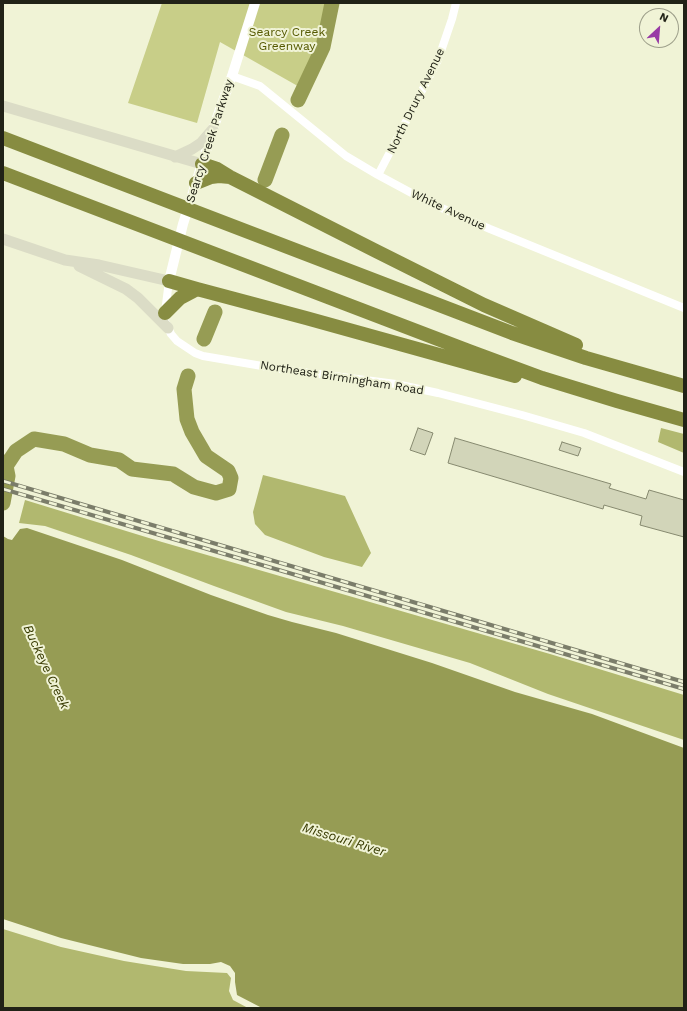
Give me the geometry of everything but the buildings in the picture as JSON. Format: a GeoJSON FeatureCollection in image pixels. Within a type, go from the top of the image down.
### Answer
{"type":"FeatureCollection","features":[{"type":"Feature","properties":{"kind":"highway"},"geometry":{"type":"LineString","coordinates":[[3,138],[163,198],[512,333],[586,358],[684,386]]}},
{"type":"Feature","properties":{"kind":"highway"},"geometry":{"type":"LineString","coordinates":[[202,164],[217,168],[230,177],[484,305],[558,338],[624,362],[662,380]]}},
{"type":"Feature","properties":{"kind":"highway"},"geometry":{"type":"LineString","coordinates":[[3,173],[542,378],[684,420]]}},
{"type":"Feature","properties":{"kind":"highway"},"geometry":{"type":"LineString","coordinates":[[196,184],[211,177],[230,177]]}},
{"type":"Feature","properties":{"kind":"highway"},"geometry":{"type":"LineString","coordinates":[[168,281],[512,376],[542,378]]}},
{"type":"Feature","properties":{"kind":"highway"},"geometry":{"type":"LineString","coordinates":[[165,313],[180,298],[197,289]]}},
{"type":"Feature","properties":{"kind":"main road"},"geometry":{"type":"LineString","coordinates":[[3,106],[202,164]]}},
{"type":"Feature","properties":{"kind":"main road"},"geometry":{"type":"LineString","coordinates":[[174,157],[201,143],[213,129]]}},
{"type":"Feature","properties":{"kind":"main road"},"geometry":{"type":"LineString","coordinates":[[3,239],[65,260],[104,277],[126,289],[138,298],[168,328]]}},
{"type":"Feature","properties":{"kind":"main road"},"geometry":{"type":"LineString","coordinates":[[65,260],[99,264],[168,281]]}},
{"type":"Feature","properties":{"kind":"street","name":"Searcy Creek Parkway"},"geometry":{"type":"LineString","coordinates":[[168,281],[183,224],[255,3]]}},
{"type":"Feature","properties":{"kind":"street","name":"North Drury Avenue"},"geometry":{"type":"LineString","coordinates":[[378,175],[438,60],[456,3]]}},
{"type":"Feature","properties":{"kind":"street","name":"White Avenue"},"geometry":{"type":"LineString","coordinates":[[232,76],[260,86],[346,156],[430,203],[684,308]]}},
{"type":"Feature","properties":{"kind":"street","name":"Northeast Birmingham Road"},"geometry":{"type":"LineString","coordinates":[[168,281],[165,313],[165,320],[168,328],[177,341],[195,353],[203,356],[280,369],[396,384],[438,393],[584,433],[684,472]]}},
{"type":"Feature","properties":{"kind":"green space","name":"Searcy Creek Greenway"},"geometry":{"type":"Polygon","coordinates":[[[162,3],[332,3],[323,47],[303,89],[220,42],[197,123],[128,103],[162,3]]]}},
{"type":"Feature","properties":{"kind":"shaded area"},"geometry":{"type":"Polygon","coordinates":[[[661,428],[684,434],[684,453],[658,442],[661,428]]]}},
{"type":"Feature","properties":{"kind":"shaded area"},"geometry":{"type":"Polygon","coordinates":[[[263,475],[345,496],[371,553],[362,567],[324,557],[265,535],[255,524],[253,512],[263,475]]]}},
{"type":"Feature","properties":{"kind":"shaded area"},"geometry":{"type":"Polygon","coordinates":[[[25,500],[162,542],[550,654],[684,695],[684,740],[548,694],[470,663],[343,626],[286,612],[131,555],[45,526],[19,523],[25,500]]]}},
{"type":"Feature","properties":{"kind":"shaded area"},"geometry":{"type":"Polygon","coordinates":[[[3,929],[61,947],[124,961],[186,971],[227,973],[231,978],[229,991],[233,1000],[248,1008],[3,1008],[3,929]]]}},
{"type":"Feature","properties":{"kind":"water","name":"Missouri River"},"geometry":{"type":"Polygon","coordinates":[[[27,528],[122,560],[211,595],[268,615],[336,633],[432,663],[515,692],[592,714],[684,748],[684,1008],[262,1008],[237,995],[235,973],[230,966],[221,962],[210,964],[183,964],[141,958],[61,938],[3,919],[3,536],[12,540],[20,529],[27,528]]]}},
{"type":"Feature","properties":{"kind":"waterway"},"geometry":{"type":"LineString","coordinates":[[298,100],[323,47],[332,3]]}},
{"type":"Feature","properties":{"kind":"waterway"},"geometry":{"type":"LineString","coordinates":[[265,180],[282,135]]}},
{"type":"Feature","properties":{"kind":"waterway"},"geometry":{"type":"LineString","coordinates":[[204,339],[215,312]]}},
{"type":"Feature","properties":{"kind":"waterway"},"geometry":{"type":"LineString","coordinates":[[6,466],[16,451],[34,439],[64,444],[90,455],[119,460],[132,469],[173,474],[194,487],[216,493],[229,489],[231,478],[228,471],[206,456],[192,432],[187,419],[184,389],[188,376]]}},
{"type":"Feature","properties":{"kind":"waterway","name":"Buckeye Creek"},"geometry":{"type":"LineString","coordinates":[[3,462],[6,466],[8,476],[3,503]]}},
{"type":"Feature","properties":{"kind":"railway"},"geometry":{"type":"LineString","coordinates":[[3,481],[684,682]]}},
{"type":"Feature","properties":{"kind":"railway"},"geometry":{"type":"LineString","coordinates":[[3,489],[684,689]]}}]}
